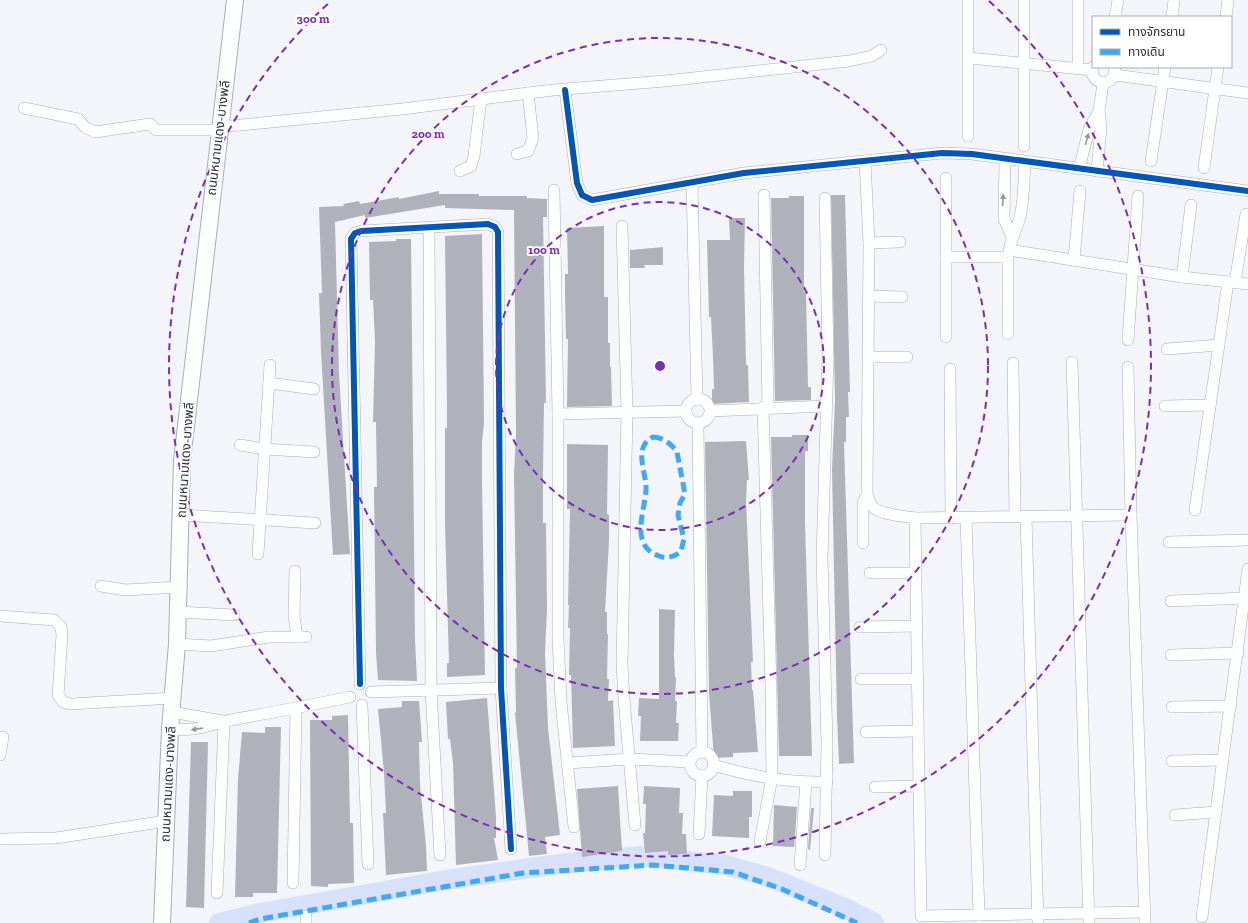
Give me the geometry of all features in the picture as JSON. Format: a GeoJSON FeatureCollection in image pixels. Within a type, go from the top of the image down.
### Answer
{"type":"FeatureCollection","features":[{"type":"Feature","properties":{"kind":"main road","name":"ถนนหนามแดง-บางพลี"},"geometry":{"type":"LineString","coordinates":[[162,917],[170,728],[177,644],[182,461],[235,0]]}},
{"type":"Feature","properties":{"kind":"street"},"geometry":{"type":"LineString","coordinates":[[968,0],[968,136]]}},
{"type":"Feature","properties":{"kind":"street"},"geometry":{"type":"LineString","coordinates":[[1024,0],[1024,146]]}},
{"type":"Feature","properties":{"kind":"street"},"geometry":{"type":"LineString","coordinates":[[1078,0],[1078,68]]}},
{"type":"Feature","properties":{"kind":"street"},"geometry":{"type":"LineString","coordinates":[[1115,16],[1118,0]]}},
{"type":"Feature","properties":{"kind":"street"},"geometry":{"type":"LineString","coordinates":[[1172,16],[1174,0]]}},
{"type":"Feature","properties":{"kind":"street"},"geometry":{"type":"LineString","coordinates":[[1226,16],[1228,0]]}},
{"type":"Feature","properties":{"kind":"street"},"geometry":{"type":"LineString","coordinates":[[24,108],[78,119],[85,127],[95,132],[150,124],[156,130],[220,129],[402,109],[528,93],[665,81],[849,61],[872,56],[881,50]]}},
{"type":"Feature","properties":{"kind":"street"},"geometry":{"type":"LineString","coordinates":[[968,58],[1024,64],[1093,68],[1095,79],[1103,83],[1110,81],[1114,71],[1162,82],[1248,93]]}},
{"type":"Feature","properties":{"kind":"street"},"geometry":{"type":"LineString","coordinates":[[1151,161],[1165,68]]}},
{"type":"Feature","properties":{"kind":"street"},"geometry":{"type":"LineString","coordinates":[[1204,168],[1218,68]]}},
{"type":"Feature","properties":{"kind":"street"},"geometry":{"type":"LineString","coordinates":[[1097,171],[1102,128],[1099,111],[1103,83]]}},
{"type":"Feature","properties":{"kind":"street"},"geometry":{"type":"LineString","coordinates":[[565,90],[577,183],[582,195],[592,200],[692,182],[779,169],[942,153],[972,154],[1248,191]]}},
{"type":"Feature","properties":{"kind":"street"},"geometry":{"type":"LineString","coordinates":[[517,154],[528,151],[533,138],[528,93]]}},
{"type":"Feature","properties":{"kind":"street"},"geometry":{"type":"LineString","coordinates":[[460,171],[470,166],[474,156],[481,99]]}},
{"type":"Feature","properties":{"kind":"street"},"geometry":{"type":"LineString","coordinates":[[1079,168],[1089,129],[1099,111]]}},
{"type":"Feature","properties":{"kind":"street"},"geometry":{"type":"LineString","coordinates":[[1005,159],[1004,219],[1012,237]]}},
{"type":"Feature","properties":{"kind":"street"},"geometry":{"type":"LineString","coordinates":[[865,160],[869,242],[867,495],[872,506],[877,510],[915,518],[1131,516]]}},
{"type":"Feature","properties":{"kind":"street"},"geometry":{"type":"LineString","coordinates":[[1008,334],[1008,254],[1012,237],[1019,222],[1021,212],[1025,162]]}},
{"type":"Feature","properties":{"kind":"street"},"geometry":{"type":"LineString","coordinates":[[946,178],[946,337]]}},
{"type":"Feature","properties":{"kind":"street"},"geometry":{"type":"LineString","coordinates":[[692,182],[697,399]]}},
{"type":"Feature","properties":{"kind":"street"},"geometry":{"type":"LineString","coordinates":[[554,190],[558,414],[558,638],[561,702],[574,827]]}},
{"type":"Feature","properties":{"kind":"street"},"geometry":{"type":"LineString","coordinates":[[1074,260],[1080,191]]}},
{"type":"Feature","properties":{"kind":"street"},"geometry":{"type":"LineString","coordinates":[[760,841],[772,778],[765,407],[764,195]]}},
{"type":"Feature","properties":{"kind":"street"},"geometry":{"type":"LineString","coordinates":[[1128,340],[1138,196]]}},
{"type":"Feature","properties":{"kind":"street"},"geometry":{"type":"LineString","coordinates":[[825,198],[828,356],[822,558],[827,782],[825,855]]}},
{"type":"Feature","properties":{"kind":"street"},"geometry":{"type":"LineString","coordinates":[[1182,277],[1191,205]]}},
{"type":"Feature","properties":{"kind":"street"},"geometry":{"type":"LineString","coordinates":[[1195,510],[1218,345],[1246,214]]}},
{"type":"Feature","properties":{"kind":"street"},"geometry":{"type":"LineString","coordinates":[[360,684],[351,239],[355,233],[361,231],[488,224],[495,227],[498,232],[501,688],[511,849]]}},
{"type":"Feature","properties":{"kind":"street"},"geometry":{"type":"LineString","coordinates":[[622,226],[627,412],[622,664],[635,825]]}},
{"type":"Feature","properties":{"kind":"street"},"geometry":{"type":"LineString","coordinates":[[429,227],[431,690],[440,855]]}},
{"type":"Feature","properties":{"kind":"street"},"geometry":{"type":"LineString","coordinates":[[869,242],[900,242]]}},
{"type":"Feature","properties":{"kind":"street"},"geometry":{"type":"LineString","coordinates":[[946,257],[1008,254],[1033,255],[1182,277],[1248,284]]}},
{"type":"Feature","properties":{"kind":"street"},"geometry":{"type":"LineString","coordinates":[[869,296],[902,296]]}},
{"type":"Feature","properties":{"kind":"street"},"geometry":{"type":"LineString","coordinates":[[1167,349],[1218,345]]}},
{"type":"Feature","properties":{"kind":"street"},"geometry":{"type":"LineString","coordinates":[[869,357],[907,357]]}},
{"type":"Feature","properties":{"kind":"street"},"geometry":{"type":"LineString","coordinates":[[1072,362],[1089,918]]}},
{"type":"Feature","properties":{"kind":"street"},"geometry":{"type":"LineString","coordinates":[[1013,363],[1038,918]]}},
{"type":"Feature","properties":{"kind":"street"},"geometry":{"type":"LineString","coordinates":[[258,554],[270,365]]}},
{"type":"Feature","properties":{"kind":"street"},"geometry":{"type":"LineString","coordinates":[[915,518],[921,916],[978,915],[1038,918],[1145,917],[1131,516],[1128,367]]}},
{"type":"Feature","properties":{"kind":"street"},"geometry":{"type":"LineString","coordinates":[[950,369],[951,518]]}},
{"type":"Feature","properties":{"kind":"street"},"geometry":{"type":"LineString","coordinates":[[269,383],[314,389]]}},
{"type":"Feature","properties":{"kind":"street"},"geometry":{"type":"LineString","coordinates":[[697,399],[707,402],[711,411],[710,416],[706,421],[698,424],[688,418],[686,411],[688,403],[697,399]]}},
{"type":"Feature","properties":{"kind":"street"},"geometry":{"type":"LineString","coordinates":[[1164,406],[1210,405]]}},
{"type":"Feature","properties":{"kind":"street"},"geometry":{"type":"LineString","coordinates":[[711,411],[765,407],[826,406]]}},
{"type":"Feature","properties":{"kind":"street"},"geometry":{"type":"LineString","coordinates":[[558,414],[686,411]]}},
{"type":"Feature","properties":{"kind":"street"},"geometry":{"type":"LineString","coordinates":[[698,424],[702,752]]}},
{"type":"Feature","properties":{"kind":"street"},"geometry":{"type":"LineString","coordinates":[[240,445],[265,449],[314,452]]}},
{"type":"Feature","properties":{"kind":"street"},"geometry":{"type":"LineString","coordinates":[[863,543],[863,502],[867,495]]}},
{"type":"Feature","properties":{"kind":"street"},"geometry":{"type":"LineString","coordinates":[[181,515],[315,523]]}},
{"type":"Feature","properties":{"kind":"street"},"geometry":{"type":"LineString","coordinates":[[966,518],[978,915]]}},
{"type":"Feature","properties":{"kind":"street"},"geometry":{"type":"LineString","coordinates":[[1169,542],[1248,540]]}},
{"type":"Feature","properties":{"kind":"street"},"geometry":{"type":"LineString","coordinates":[[177,644],[211,646],[269,637],[302,637],[294,616],[295,571]]}},
{"type":"Feature","properties":{"kind":"street"},"geometry":{"type":"LineString","coordinates":[[1202,917],[1248,572]]}},
{"type":"Feature","properties":{"kind":"street"},"geometry":{"type":"LineString","coordinates":[[870,573],[916,573]]}},
{"type":"Feature","properties":{"kind":"street"},"geometry":{"type":"LineString","coordinates":[[100,586],[125,590],[179,587]]}},
{"type":"Feature","properties":{"kind":"street"},"geometry":{"type":"LineString","coordinates":[[1171,601],[1245,598]]}},
{"type":"Feature","properties":{"kind":"street"},"geometry":{"type":"LineString","coordinates":[[178,612],[234,615]]}},
{"type":"Feature","properties":{"kind":"street"},"geometry":{"type":"LineString","coordinates":[[0,616],[54,620],[61,627],[58,695],[62,702],[71,704],[172,705],[224,722]]}},
{"type":"Feature","properties":{"kind":"street"},"geometry":{"type":"LineString","coordinates":[[860,627],[917,626]]}},
{"type":"Feature","properties":{"kind":"street"},"geometry":{"type":"LineString","coordinates":[[1171,655],[1238,653]]}},
{"type":"Feature","properties":{"kind":"street"},"geometry":{"type":"LineString","coordinates":[[861,679],[918,679]]}},
{"type":"Feature","properties":{"kind":"street"},"geometry":{"type":"LineString","coordinates":[[360,684],[366,685],[370,692],[370,699],[362,705],[356,704],[350,697],[352,688],[360,684]]}},
{"type":"Feature","properties":{"kind":"street"},"geometry":{"type":"LineString","coordinates":[[370,692],[501,688]]}},
{"type":"Feature","properties":{"kind":"street"},"geometry":{"type":"LineString","coordinates":[[170,728],[183,730],[200,729],[224,722],[350,697]]}},
{"type":"Feature","properties":{"kind":"street"},"geometry":{"type":"LineString","coordinates":[[362,705],[368,864]]}},
{"type":"Feature","properties":{"kind":"street"},"geometry":{"type":"LineString","coordinates":[[1172,707],[1231,706]]}},
{"type":"Feature","properties":{"kind":"street"},"geometry":{"type":"LineString","coordinates":[[293,883],[296,708]]}},
{"type":"Feature","properties":{"kind":"street"},"geometry":{"type":"LineString","coordinates":[[217,893],[224,722]]}},
{"type":"Feature","properties":{"kind":"street"},"geometry":{"type":"LineString","coordinates":[[866,732],[918,731]]}},
{"type":"Feature","properties":{"kind":"street"},"geometry":{"type":"LineString","coordinates":[[0,756],[3,737]]}},
{"type":"Feature","properties":{"kind":"street"},"geometry":{"type":"LineString","coordinates":[[702,752],[711,758],[714,765],[740,773],[806,782],[827,782]]}},
{"type":"Feature","properties":{"kind":"street"},"geometry":{"type":"LineString","coordinates":[[702,752],[693,756],[690,762],[693,772],[702,776]]}},
{"type":"Feature","properties":{"kind":"street"},"geometry":{"type":"LineString","coordinates":[[567,763],[630,759],[690,762]]}},
{"type":"Feature","properties":{"kind":"street"},"geometry":{"type":"LineString","coordinates":[[1172,761],[1223,760]]}},
{"type":"Feature","properties":{"kind":"street"},"geometry":{"type":"LineString","coordinates":[[702,776],[711,771],[714,765]]}},
{"type":"Feature","properties":{"kind":"street"},"geometry":{"type":"LineString","coordinates":[[699,834],[702,776]]}},
{"type":"Feature","properties":{"kind":"street"},"geometry":{"type":"LineString","coordinates":[[800,865],[806,782]]}},
{"type":"Feature","properties":{"kind":"street"},"geometry":{"type":"LineString","coordinates":[[875,787],[919,786]]}},
{"type":"Feature","properties":{"kind":"street"},"geometry":{"type":"LineString","coordinates":[[1175,814],[1216,812]]}},
{"type":"Feature","properties":{"kind":"street"},"geometry":{"type":"LineString","coordinates":[[0,840],[56,838],[166,821]]}},
{"type":"Feature","properties":{"kind":"building"},"geometry":{"type":"Polygon","coordinates":[[[439,191],[439,194],[527,196],[527,198],[547,199],[547,217],[543,217],[546,403],[544,403],[543,523],[546,523],[547,609],[545,653],[548,728],[560,835],[545,837],[547,854],[529,856],[515,713],[515,668],[517,668],[514,474],[516,434],[514,210],[445,208],[445,205],[365,218],[365,215],[335,222],[339,373],[350,554],[333,555],[321,352],[319,293],[322,293],[319,207],[344,206],[343,204],[359,201],[360,204],[399,197],[399,199],[439,191]]]}},
{"type":"Feature","properties":{"kind":"building"},"geometry":{"type":"Polygon","coordinates":[[[831,195],[845,195],[850,392],[848,392],[849,417],[846,417],[846,442],[844,442],[854,763],[839,764],[832,469],[835,401],[831,195]]]}},
{"type":"Feature","properties":{"kind":"building"},"geometry":{"type":"Polygon","coordinates":[[[789,196],[804,196],[804,292],[806,292],[808,387],[811,387],[811,400],[775,401],[771,198],[789,198],[789,196]]]}},
{"type":"Feature","properties":{"kind":"building"},"geometry":{"type":"Polygon","coordinates":[[[729,218],[745,218],[744,267],[746,365],[748,365],[749,402],[712,404],[712,389],[714,389],[711,317],[709,317],[707,240],[730,240],[729,218]]]}},
{"type":"Feature","properties":{"kind":"building"},"geometry":{"type":"Polygon","coordinates":[[[604,226],[604,297],[608,297],[608,343],[610,343],[612,406],[567,407],[568,339],[566,339],[565,274],[568,274],[567,228],[604,226]]]}},
{"type":"Feature","properties":{"kind":"building"},"geometry":{"type":"Polygon","coordinates":[[[482,234],[484,423],[482,442],[482,481],[485,675],[447,677],[447,663],[449,663],[445,525],[445,428],[447,428],[447,408],[445,236],[482,234]]]}},
{"type":"Feature","properties":{"kind":"building"},"geometry":{"type":"Polygon","coordinates":[[[396,239],[411,239],[415,639],[417,681],[378,680],[376,653],[374,487],[377,487],[376,422],[373,422],[375,341],[373,300],[370,300],[369,242],[396,241],[396,239]]]}},
{"type":"Feature","properties":{"kind":"building"},"geometry":{"type":"Polygon","coordinates":[[[663,247],[663,265],[644,265],[645,268],[630,268],[630,250],[663,247]]]}},
{"type":"Feature","properties":{"kind":"building"},"geometry":{"type":"Polygon","coordinates":[[[792,435],[808,435],[808,451],[805,451],[805,523],[812,756],[779,756],[771,437],[792,437],[792,435]]]}},
{"type":"Feature","properties":{"kind":"building"},"geometry":{"type":"Polygon","coordinates":[[[746,441],[749,480],[747,480],[746,501],[753,662],[751,662],[752,690],[758,752],[733,753],[733,757],[714,758],[709,693],[705,442],[746,441]]]}},
{"type":"Feature","properties":{"kind":"building"},"geometry":{"type":"Polygon","coordinates":[[[567,444],[608,445],[607,514],[609,515],[609,541],[605,612],[607,612],[608,634],[608,701],[613,700],[615,746],[573,748],[571,675],[569,675],[570,628],[568,628],[570,509],[567,509],[567,444]]]}},
{"type":"Feature","properties":{"kind":"building"},"geometry":{"type":"Polygon","coordinates":[[[659,609],[675,610],[675,701],[677,701],[676,723],[679,723],[678,741],[640,741],[641,716],[638,716],[639,698],[659,699],[659,609]]]}},
{"type":"Feature","properties":{"kind":"building"},"geometry":{"type":"Polygon","coordinates":[[[487,698],[496,817],[496,838],[494,838],[498,860],[456,865],[453,763],[450,739],[448,739],[446,702],[487,698]]]}},
{"type":"Feature","properties":{"kind":"building"},"geometry":{"type":"Polygon","coordinates":[[[402,701],[419,701],[422,742],[419,742],[420,785],[427,871],[386,875],[383,813],[386,813],[378,709],[402,707],[402,701]]]}},
{"type":"Feature","properties":{"kind":"building"},"geometry":{"type":"Polygon","coordinates":[[[348,715],[350,823],[353,823],[354,883],[328,884],[328,887],[311,886],[310,720],[332,720],[332,716],[348,715]]]}},
{"type":"Feature","properties":{"kind":"building"},"geometry":{"type":"Polygon","coordinates":[[[265,727],[281,727],[277,893],[253,893],[253,897],[235,897],[238,779],[242,732],[265,733],[265,727]]]}},
{"type":"Feature","properties":{"kind":"building"},"geometry":{"type":"Polygon","coordinates":[[[191,742],[208,742],[204,908],[186,907],[191,742]]]}},
{"type":"Feature","properties":{"kind":"building"},"geometry":{"type":"Polygon","coordinates":[[[618,786],[622,851],[582,857],[577,789],[618,786]]]}},
{"type":"Feature","properties":{"kind":"building"},"geometry":{"type":"Polygon","coordinates":[[[644,786],[680,788],[679,813],[683,813],[682,834],[686,834],[687,854],[668,855],[668,851],[645,853],[643,833],[645,833],[646,804],[643,804],[644,786]]]}},
{"type":"Feature","properties":{"kind":"building"},"geometry":{"type":"Polygon","coordinates":[[[733,791],[752,791],[752,817],[749,817],[749,838],[712,836],[714,795],[733,796],[733,791]]]}},
{"type":"Feature","properties":{"kind":"building"},"geometry":{"type":"Polygon","coordinates":[[[774,805],[797,807],[794,849],[794,847],[773,846],[774,805]]]}},
{"type":"Feature","properties":{"kind":"building"},"geometry":{"type":"Polygon","coordinates":[[[811,808],[814,808],[810,850],[808,849],[811,808]]]}},
{"type":"Feature","properties":{"kind":"waterway"},"geometry":{"type":"LineString","coordinates":[[219,923],[260,913],[446,880],[559,864],[639,856],[726,865],[768,877],[843,907],[874,923]]}},
{"type":"Feature","properties":{"kind":"marked path"},"geometry":{"type":"LineString","coordinates":[[653,437],[660,438],[672,446],[677,452],[685,494],[680,503],[678,515],[684,539],[681,551],[674,556],[668,557],[662,557],[650,551],[644,544],[641,536],[646,490],[642,454],[643,447],[647,441],[653,437]]}},
{"type":"Feature","properties":{"kind":"marked path"},"geometry":{"type":"LineString","coordinates":[[249,923],[260,919],[523,873],[654,865],[733,872],[782,889],[857,923]]}},
{"type":"Feature","properties":{"kind":"cycle path"},"geometry":{"type":"LineString","coordinates":[[565,90],[577,183],[582,195],[592,200],[744,173],[942,153],[972,154],[1248,191]]}},
{"type":"Feature","properties":{"kind":"cycle path"},"geometry":{"type":"LineString","coordinates":[[360,684],[351,239],[355,233],[361,231],[488,224],[495,227],[498,232],[501,688],[511,849]]}}]}
